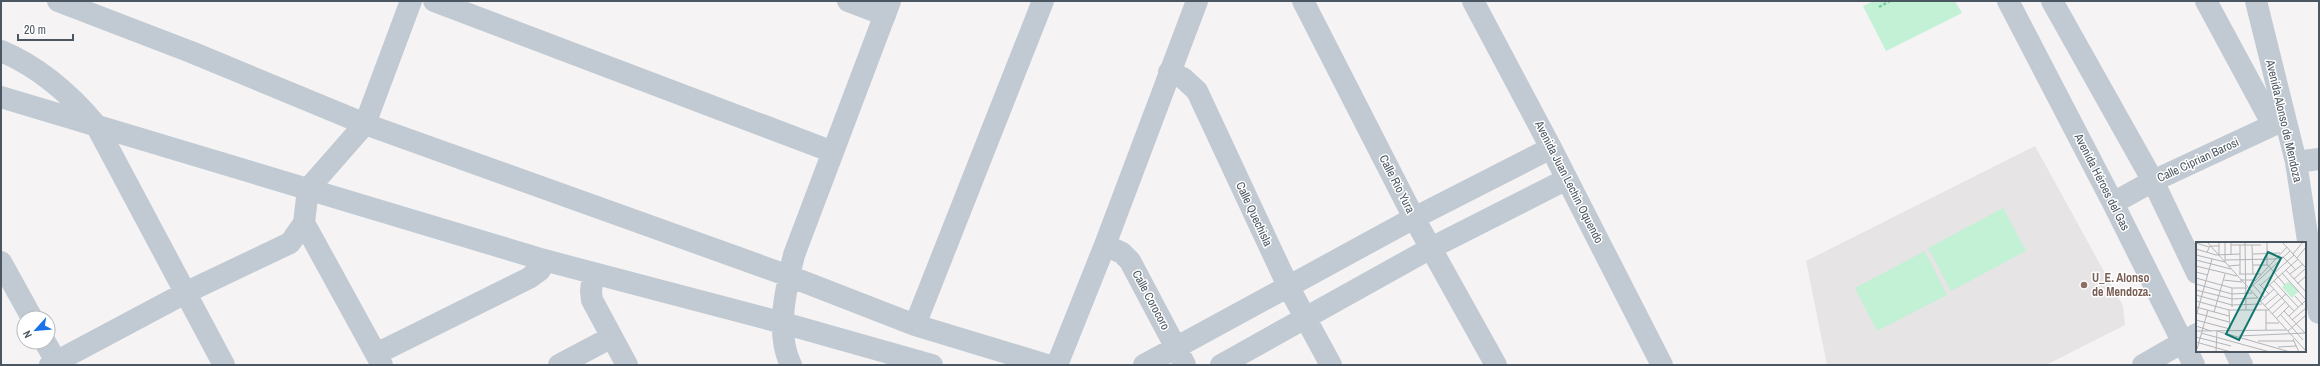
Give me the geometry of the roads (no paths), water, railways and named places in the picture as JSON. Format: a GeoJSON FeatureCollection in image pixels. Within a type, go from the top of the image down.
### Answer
{"type":"FeatureCollection","features":[{"type":"Feature","properties":{"kind":"street"},"geometry":{"type":"LineString","coordinates":[[58,1],[191,52],[365,124],[789,276],[915,325],[1047,365]]}},
{"type":"Feature","properties":{"kind":"street"},"geometry":{"type":"LineString","coordinates":[[48,350],[54,364],[187,292],[290,244],[304,223],[308,189],[365,124],[411,1]]}},
{"type":"Feature","properties":{"kind":"street"},"geometry":{"type":"LineString","coordinates":[[434,1],[833,152]]}},
{"type":"Feature","properties":{"kind":"street"},"geometry":{"type":"LineString","coordinates":[[791,365],[784,344],[783,323],[789,276],[794,255],[887,8],[848,1]]}},
{"type":"Feature","properties":{"kind":"street"},"geometry":{"type":"LineString","coordinates":[[915,325],[1043,1]]}},
{"type":"Feature","properties":{"kind":"street"},"geometry":{"type":"LineString","coordinates":[[1057,365],[1105,245],[1197,1]]}},
{"type":"Feature","properties":{"kind":"street","name":"Calle Rio Yura"},"geometry":{"type":"LineString","coordinates":[[1303,1],[1414,218],[1496,365]]}},
{"type":"Feature","properties":{"kind":"street","name":"Avenida Juan Lechin Oquendo"},"geometry":{"type":"LineString","coordinates":[[1473,1],[1551,148],[1662,365]]}},
{"type":"Feature","properties":{"kind":"street","name":"Avenida Héroes del Gas"},"geometry":{"type":"LineString","coordinates":[[2008,1],[2113,203],[2190,338],[2194,365]]}},
{"type":"Feature","properties":{"kind":"street"},"geometry":{"type":"LineString","coordinates":[[2052,1],[2152,181],[2196,271]]}},
{"type":"Feature","properties":{"kind":"street"},"geometry":{"type":"LineString","coordinates":[[2206,1],[2278,122]]}},
{"type":"Feature","properties":{"kind":"street","name":"Avenida Alonso de Mendoza"},"geometry":{"type":"LineString","coordinates":[[2256,1],[2278,122],[2296,162],[2319,313]]}},
{"type":"Feature","properties":{"kind":"street"},"geometry":{"type":"LineString","coordinates":[[1,51],[19,58],[56,84],[78,104],[96,125],[187,292],[224,365]]}},
{"type":"Feature","properties":{"kind":"street","name":"Calle Quechisla"},"geometry":{"type":"LineString","coordinates":[[1169,72],[1183,78],[1197,91],[1288,286],[1304,318],[1331,365]]}},
{"type":"Feature","properties":{"kind":"street"},"geometry":{"type":"LineString","coordinates":[[1,97],[544,260],[783,323],[932,365]]}},
{"type":"Feature","properties":{"kind":"street","name":"Calle Ciprian Barosi"},"geometry":{"type":"LineString","coordinates":[[2113,203],[2152,181],[2278,122]]}},
{"type":"Feature","properties":{"kind":"street"},"geometry":{"type":"LineString","coordinates":[[1144,365],[1180,355],[1288,286],[1414,218],[1551,148]]}},
{"type":"Feature","properties":{"kind":"street"},"geometry":{"type":"LineString","coordinates":[[2296,162],[2319,159]]}},
{"type":"Feature","properties":{"kind":"street"},"geometry":{"type":"LineString","coordinates":[[1221,365],[1431,248],[1567,179]]}},
{"type":"Feature","properties":{"kind":"street"},"geometry":{"type":"LineString","coordinates":[[304,223],[379,360],[529,278],[540,270],[544,260]]}},
{"type":"Feature","properties":{"kind":"street","name":"Calle Corocoro"},"geometry":{"type":"LineString","coordinates":[[1105,245],[1122,253],[1130,261],[1180,355]]}},
{"type":"Feature","properties":{"kind":"street"},"geometry":{"type":"LineString","coordinates":[[1,262],[28,310]]}},
{"type":"Feature","properties":{"kind":"street"},"geometry":{"type":"LineString","coordinates":[[593,274],[591,291],[592,300],[627,365]]}},
{"type":"Feature","properties":{"kind":"street"},"geometry":{"type":"LineString","coordinates":[[559,365],[612,337]]}},
{"type":"Feature","properties":{"kind":"street"},"geometry":{"type":"LineString","coordinates":[[2143,365],[2190,338]]}},
{"type":"Feature","properties":{"kind":"street"},"geometry":{"type":"LineString","coordinates":[[2184,365],[2190,338]]}},
{"type":"Feature","properties":{"kind":"street"},"geometry":{"type":"LineString","coordinates":[[2236,352],[2242,365]]}},
{"type":"Feature","properties":{"kind":"place","name":"U_E. Alonso de Mendoza."},"geometry":{"type":"Point","coordinates":[2084,285]}}]}
